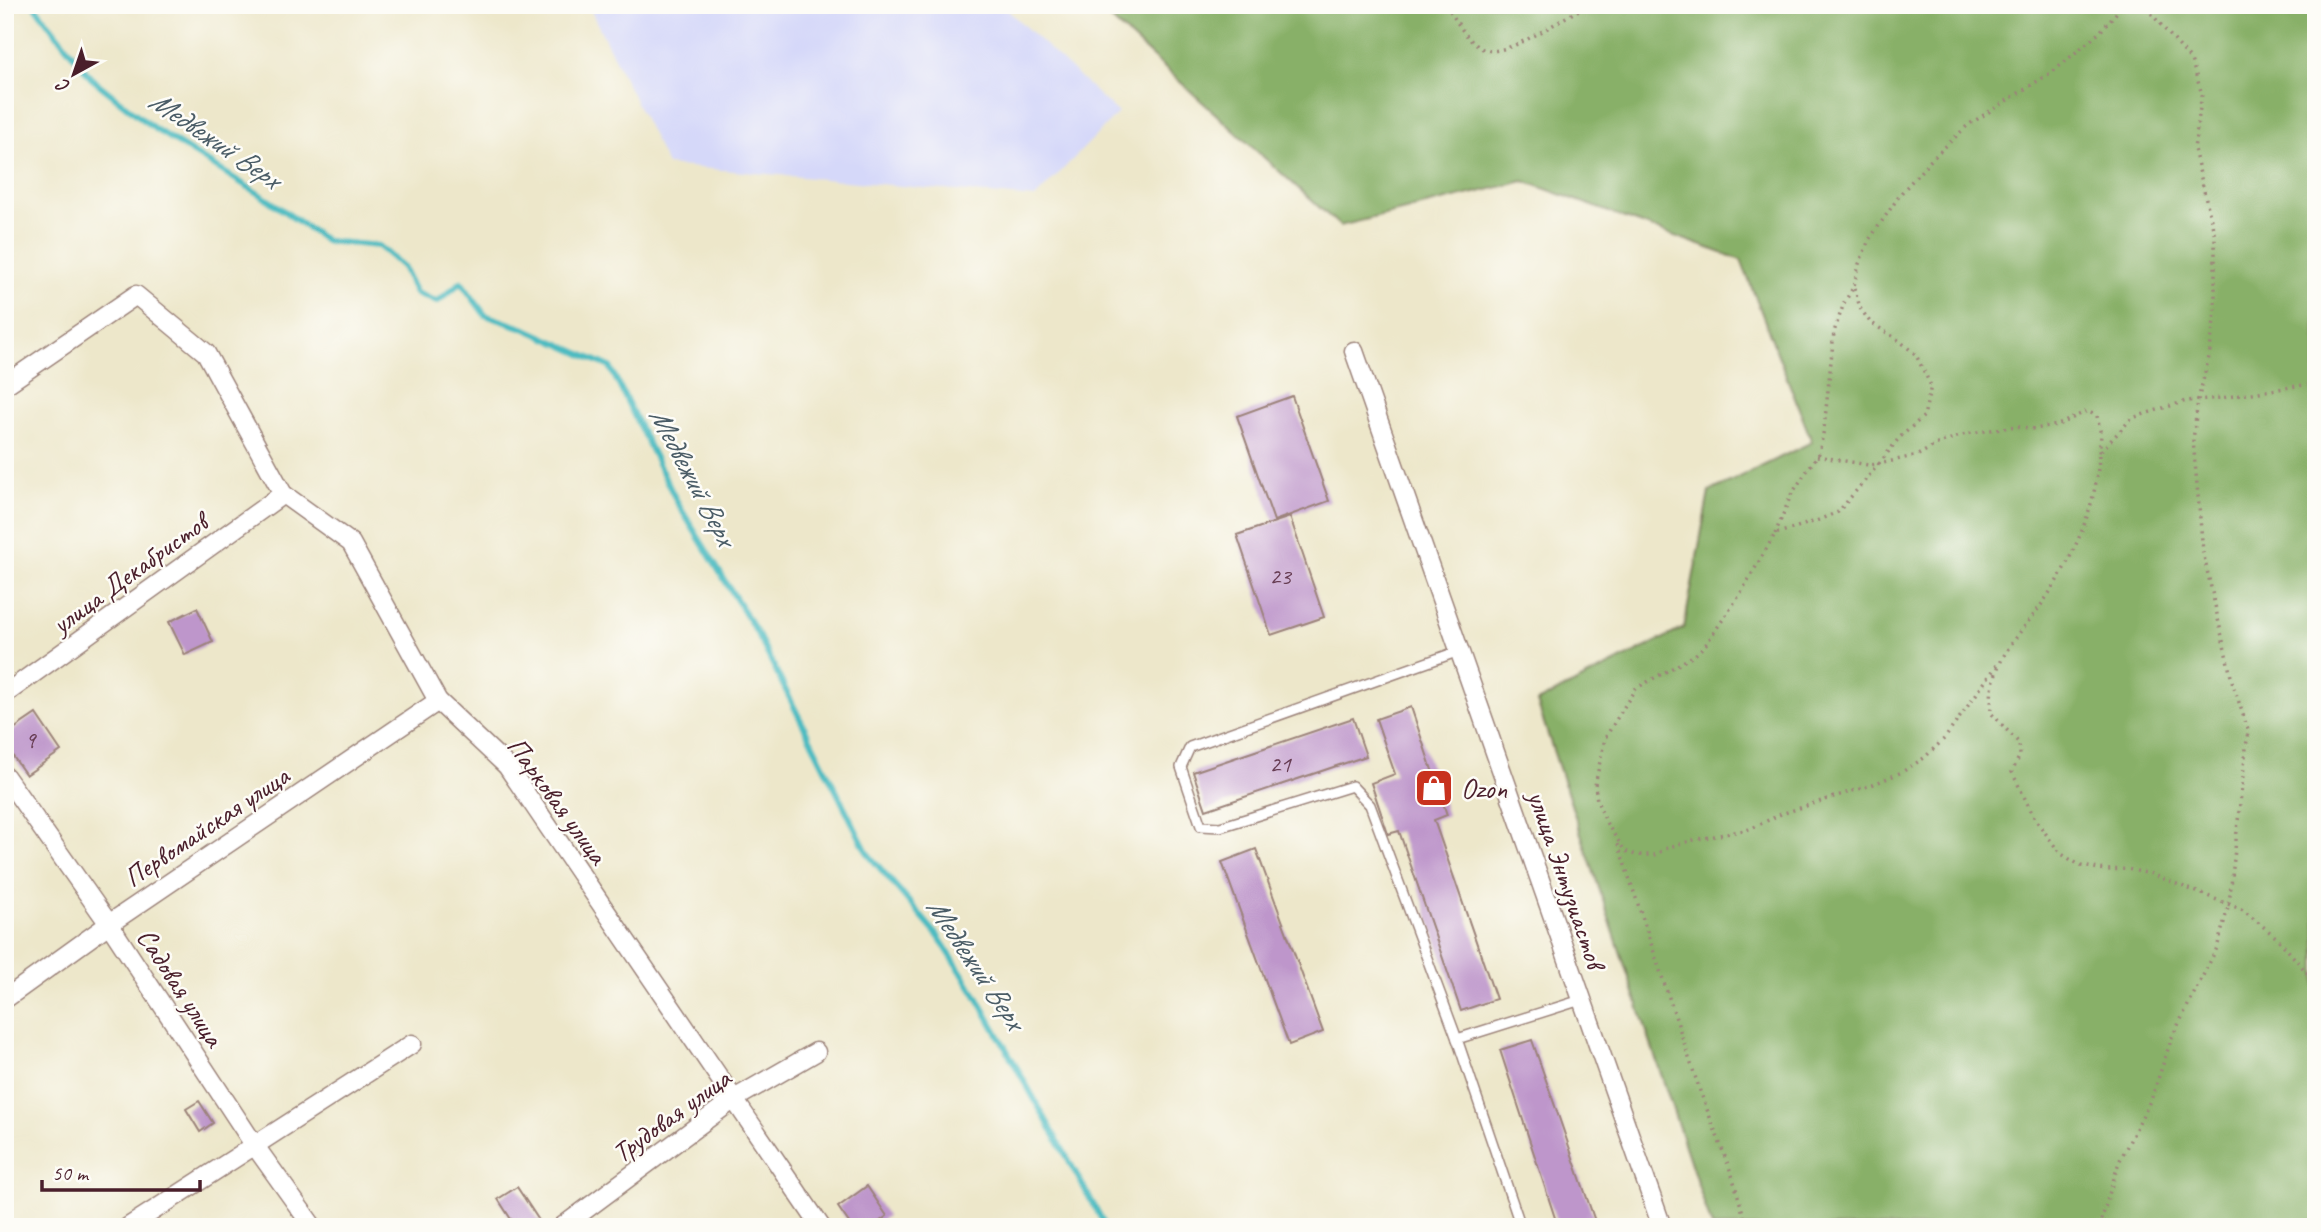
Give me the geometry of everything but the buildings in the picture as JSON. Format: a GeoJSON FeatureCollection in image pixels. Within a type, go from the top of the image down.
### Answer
{"type":"FeatureCollection","features":[{"type":"Feature","properties":{"kind":"street","name":"Парковая улица"},"geometry":{"type":"LineString","coordinates":[[5,384],[136,295],[206,354],[283,494],[351,543],[438,701],[506,766],[821,1227]]}},
{"type":"Feature","properties":{"kind":"street","name":"улица Энтузиастов"},"geometry":{"type":"LineString","coordinates":[[1354,351],[1662,1227]]}},
{"type":"Feature","properties":{"kind":"street","name":"улица Декабристов"},"geometry":{"type":"LineString","coordinates":[[5,694],[283,494]]}},
{"type":"Feature","properties":{"kind":"street","name":"Первомайская улица"},"geometry":{"type":"LineString","coordinates":[[5,999],[108,924],[438,701]]}},
{"type":"Feature","properties":{"kind":"street","name":"Садовая улица"},"geometry":{"type":"LineString","coordinates":[[5,776],[108,924],[255,1146],[313,1227]]}},
{"type":"Feature","properties":{"kind":"street"},"geometry":{"type":"LineString","coordinates":[[128,1227],[412,1044]]}},
{"type":"Feature","properties":{"kind":"street","name":"Трудовая улица"},"geometry":{"type":"LineString","coordinates":[[562,1227],[734,1099],[816,1052]]}},
{"type":"Feature","properties":{"kind":"lane"},"geometry":{"type":"LineString","coordinates":[[1459,651],[1190,747],[1181,767],[1201,826],[1220,827],[1352,786],[1370,805],[1457,1040],[1521,1227]]}},
{"type":"Feature","properties":{"kind":"lane"},"geometry":{"type":"LineString","coordinates":[[1457,1040],[1581,1000]]}},
{"type":"Feature","properties":{"kind":"path"},"geometry":{"type":"LineString","coordinates":[[1447,5],[1472,41],[1482,49],[1503,50],[1590,5]]}},
{"type":"Feature","properties":{"kind":"path"},"geometry":{"type":"LineString","coordinates":[[1747,1227],[1732,1175],[1700,1091],[1616,839],[1597,801],[1595,785],[1605,738],[1635,689],[1695,655],[1706,645],[1728,614],[1775,534],[1791,495],[1817,456],[1824,429],[1834,332],[1844,303],[1854,286],[1868,240],[1902,192],[1968,125],[2055,70],[2099,33],[2123,5]]}},
{"type":"Feature","properties":{"kind":"path"},"geometry":{"type":"LineString","coordinates":[[2099,1227],[2119,1162],[2152,1097],[2172,1037],[2217,948],[2229,904],[2248,730],[2232,681],[2203,552],[2193,440],[2215,313],[2215,237],[2194,149],[2202,94],[2191,60],[2144,5]]}},
{"type":"Feature","properties":{"kind":"path"},"geometry":{"type":"LineString","coordinates":[[1775,534],[1816,522],[1838,512],[1899,438],[1924,416],[1931,386],[1916,355],[1870,323],[1860,308],[1854,286]]}},
{"type":"Feature","properties":{"kind":"path"},"geometry":{"type":"LineString","coordinates":[[2099,453],[2133,418],[2186,401],[2316,383]]}},
{"type":"Feature","properties":{"kind":"path"},"geometry":{"type":"LineString","coordinates":[[1616,839],[1625,851],[1636,855],[1655,855],[1694,839],[1750,829],[1781,814],[1874,784],[1902,772],[1924,758],[1945,738],[2049,595],[2073,553],[2099,475],[2101,435],[2097,416],[2087,411],[2058,425],[2034,429],[2016,426],[1966,434],[1939,443],[1917,455],[1879,464],[1817,456]]}},
{"type":"Feature","properties":{"kind":"path"},"geometry":{"type":"LineString","coordinates":[[1997,665],[1990,694],[1991,713],[2019,743],[2020,755],[2012,772],[2035,819],[2060,853],[2081,866],[2106,870],[2127,869],[2151,874],[2243,910],[2277,938],[2316,983]]}},
{"type":"Feature","properties":{"kind":"shaded area"},"geometry":{"type":"Polygon","coordinates":[[[588,5],[1002,5],[1118,113],[1035,198],[667,165],[588,5]]]}},
{"type":"Feature","properties":{"kind":"green space"},"geometry":{"type":"Polygon","coordinates":[[[1095,5],[2316,5],[2316,1227],[1712,1227],[1537,702],[1684,628],[1709,492],[1812,442],[1741,260],[1524,181],[1340,226],[1095,5]]]}},
{"type":"Feature","properties":{"kind":"waterway","name":"Медвежий Верх"},"geometry":{"type":"LineString","coordinates":[[34,5],[91,78],[155,129],[267,199],[326,241],[379,246],[403,267],[416,293],[437,302],[461,282],[485,315],[526,329],[610,367],[678,504],[757,633],[868,854],[938,936],[976,995],[1106,1227]]}},
{"type":"Feature","properties":{"kind":"place","name":"Ozon"},"geometry":{"type":"Point","coordinates":[1434,788]}}]}
